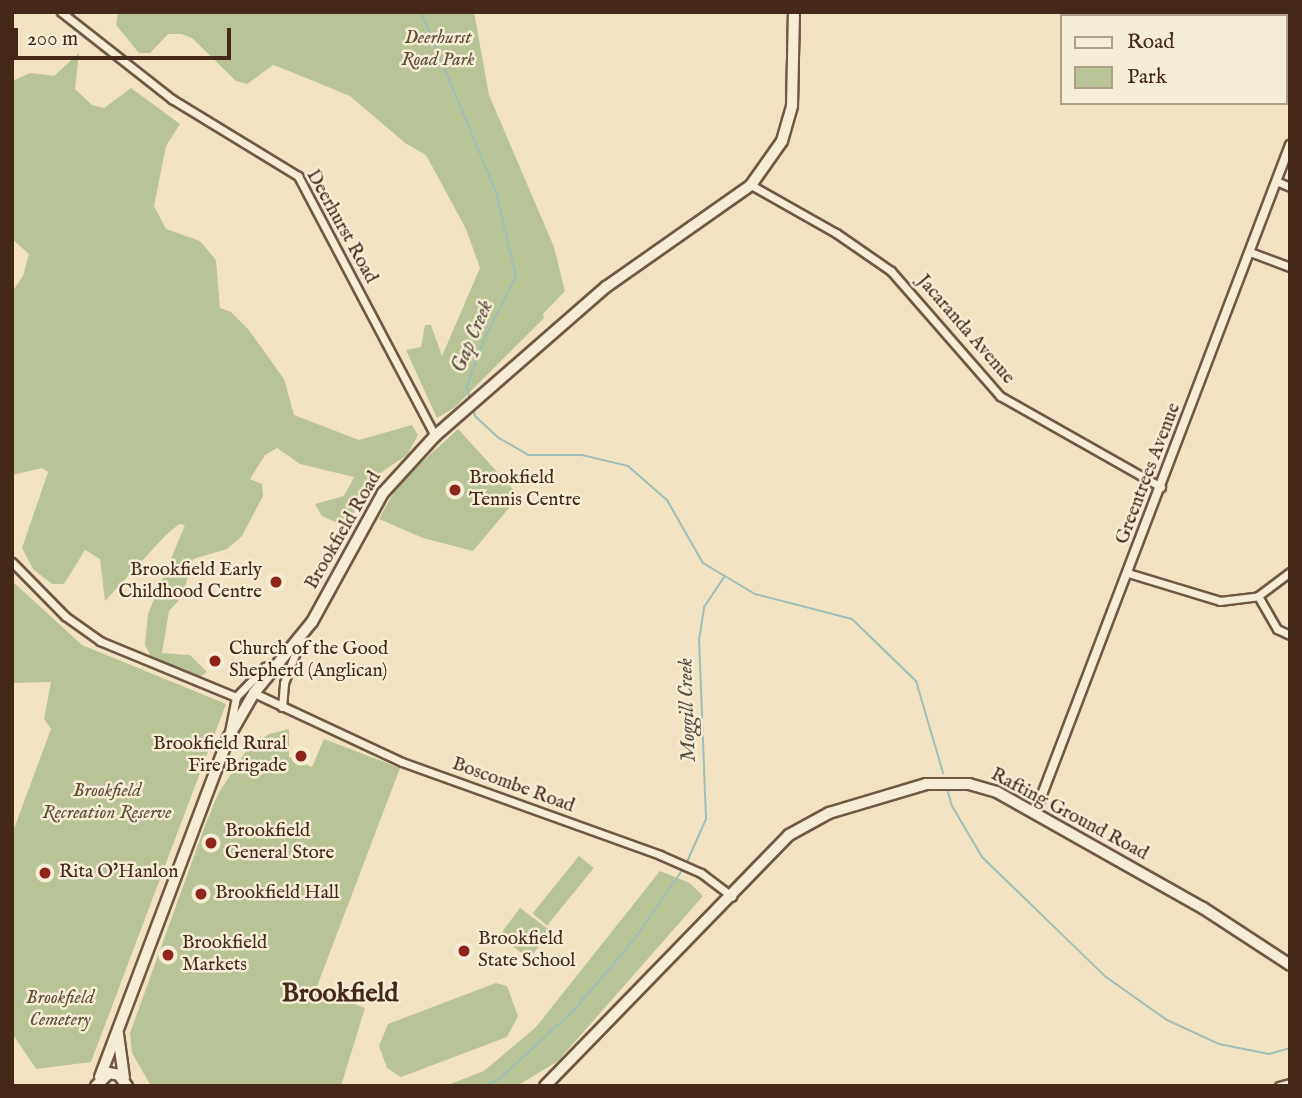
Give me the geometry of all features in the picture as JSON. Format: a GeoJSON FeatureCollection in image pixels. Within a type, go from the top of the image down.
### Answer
{"type":"FeatureCollection","features":[{"type":"Feature","properties":{"kind":"main road","name":"Brookfield Road"},"geometry":{"type":"LineString","coordinates":[[97,1083],[228,738],[254,693],[300,641],[383,492],[435,436],[606,287],[751,185],[782,141],[792,106],[794,12]]}},
{"type":"Feature","properties":{"kind":"main road","name":"Rafting Ground Road"},"geometry":{"type":"LineString","coordinates":[[545,1086],[789,835],[808,823],[926,784],[969,784],[997,792],[1203,908],[1290,965]]}},
{"type":"Feature","properties":{"kind":"main road","name":"Brookfield Road"},"geometry":{"type":"LineString","coordinates":[[118,1030],[125,1082]]}},
{"type":"Feature","properties":{"kind":"main road"},"geometry":{"type":"LineString","coordinates":[[97,1083],[115,1073],[125,1082]]}},
{"type":"Feature","properties":{"kind":"street","name":"Deerhurst Road"},"geometry":{"type":"LineString","coordinates":[[61,12],[172,99],[243,138],[298,176],[435,436]]}},
{"type":"Feature","properties":{"kind":"street","name":"Greentrees Avenue"},"geometry":{"type":"LineString","coordinates":[[1035,813],[1290,145]]}},
{"type":"Feature","properties":{"kind":"street"},"geometry":{"type":"LineString","coordinates":[[1276,181],[1290,187]]}},
{"type":"Feature","properties":{"kind":"street","name":"Jacaranda Avenue"},"geometry":{"type":"LineString","coordinates":[[751,185],[836,233],[891,271],[1000,396],[1161,487]]}},
{"type":"Feature","properties":{"kind":"street"},"geometry":{"type":"LineString","coordinates":[[1250,252],[1290,267]]}},
{"type":"Feature","properties":{"kind":"street"},"geometry":{"type":"LineString","coordinates":[[12,562],[65,616],[100,641],[236,697]]}},
{"type":"Feature","properties":{"kind":"street"},"geometry":{"type":"LineString","coordinates":[[1128,573],[1195,597],[1220,601],[1258,596],[1290,572]]}},
{"type":"Feature","properties":{"kind":"street"},"geometry":{"type":"LineString","coordinates":[[1258,596],[1277,629],[1290,635]]}},
{"type":"Feature","properties":{"kind":"street"},"geometry":{"type":"LineString","coordinates":[[282,706],[284,683],[300,641]]}},
{"type":"Feature","properties":{"kind":"street"},"geometry":{"type":"LineString","coordinates":[[228,738],[236,697],[265,667],[282,663]]}},
{"type":"Feature","properties":{"kind":"street","name":"Boscombe Road"},"geometry":{"type":"LineString","coordinates":[[254,693],[402,762],[688,867],[732,896]]}},
{"type":"Feature","properties":{"kind":"street"},"geometry":{"type":"LineString","coordinates":[[1279,1086],[1290,1083]]}},
{"type":"Feature","properties":{"kind":"green space","name":"Deerhurst Road Park"},"geometry":{"type":"Polygon","coordinates":[[[118,12],[474,12],[489,95],[554,247],[565,291],[543,314],[544,318],[454,408],[437,418],[406,350],[421,347],[425,325],[431,325],[442,356],[480,268],[466,229],[426,155],[405,143],[350,96],[273,65],[247,84],[236,81],[192,38],[181,34],[168,34],[150,53],[139,53],[116,25],[118,12]]]}},
{"type":"Feature","properties":{"kind":"green space"},"geometry":{"type":"Polygon","coordinates":[[[79,53],[75,89],[92,105],[104,108],[131,88],[180,124],[166,146],[154,206],[166,229],[200,241],[216,260],[220,308],[231,312],[248,329],[284,379],[294,415],[359,440],[412,425],[418,435],[407,455],[383,471],[344,526],[322,516],[315,504],[344,496],[354,477],[300,464],[277,448],[265,455],[250,479],[262,484],[263,496],[242,536],[227,549],[193,559],[182,597],[169,611],[162,653],[190,655],[207,672],[198,678],[156,666],[145,645],[148,614],[185,525],[179,524],[165,536],[105,601],[100,559],[85,550],[64,584],[52,584],[33,569],[22,548],[48,472],[42,468],[12,475],[12,292],[23,276],[29,254],[12,239],[12,81],[30,73],[54,76],[79,53]]]}},
{"type":"Feature","properties":{"kind":"green space","name":"Brookfield Tennis Centre"},"geometry":{"type":"Polygon","coordinates":[[[458,429],[519,496],[473,551],[423,538],[379,519],[399,483],[458,429]]]}},
{"type":"Feature","properties":{"kind":"green space","name":"Brookfield Recreation Reserve"},"geometry":{"type":"Polygon","coordinates":[[[12,581],[82,645],[226,704],[91,1062],[36,1069],[12,1033],[12,834],[51,729],[44,719],[51,682],[12,683],[12,581]]]}},
{"type":"Feature","properties":{"kind":"green space"},"geometry":{"type":"Polygon","coordinates":[[[289,729],[289,757],[312,767],[324,739],[400,768],[316,989],[365,1008],[341,1086],[151,1086],[132,1053],[130,1033],[206,823],[218,794],[251,743],[260,746],[259,741],[269,734],[289,729]]]}},
{"type":"Feature","properties":{"kind":"green space"},"geometry":{"type":"Polygon","coordinates":[[[579,856],[594,868],[547,925],[532,914],[579,856]]]}},
{"type":"Feature","properties":{"kind":"green space"},"geometry":{"type":"Polygon","coordinates":[[[660,871],[690,883],[703,896],[558,1061],[517,1086],[445,1086],[484,1071],[536,1027],[660,871]]]}},
{"type":"Feature","properties":{"kind":"green space"},"geometry":{"type":"Polygon","coordinates":[[[520,908],[550,931],[529,959],[499,936],[520,908]]]}},
{"type":"Feature","properties":{"kind":"green space"},"geometry":{"type":"Polygon","coordinates":[[[496,983],[507,986],[518,1016],[507,1037],[401,1077],[387,1068],[379,1046],[388,1024],[496,983]]]}},
{"type":"Feature","properties":{"kind":"waterway","name":"Gap Creek"},"geometry":{"type":"LineString","coordinates":[[421,12],[496,192],[516,276],[485,337],[467,387],[470,399]]}},
{"type":"Feature","properties":{"kind":"waterway","name":"Gap Creek"},"geometry":{"type":"LineString","coordinates":[[473,408],[475,416],[499,438],[528,455],[582,455],[628,466],[667,500],[703,563],[755,594],[852,619],[916,681],[943,773]]}},
{"type":"Feature","properties":{"kind":"waterway","name":"Moggill Creek"},"geometry":{"type":"LineString","coordinates":[[686,864],[706,819],[699,640],[704,607],[724,577]]}},
{"type":"Feature","properties":{"kind":"waterway","name":"Moggill Creek"},"geometry":{"type":"LineString","coordinates":[[947,789],[952,806],[982,857],[1106,977],[1167,1020],[1219,1044],[1269,1054],[1290,1048]]}},
{"type":"Feature","properties":{"kind":"waterway","name":"Moggill Creek"},"geometry":{"type":"LineString","coordinates":[[484,1086],[498,1080],[574,1010],[633,941],[683,869]]}},
{"type":"Feature","properties":{"kind":"place","name":"Brookfield Tennis Centre"},"geometry":{"type":"Point","coordinates":[455,490]}},
{"type":"Feature","properties":{"kind":"place","name":"Brookfield Early Childhood Centre"},"geometry":{"type":"Point","coordinates":[276,582]}},
{"type":"Feature","properties":{"kind":"place","name":"Church of the Good Shepherd (Anglican)"},"geometry":{"type":"Point","coordinates":[215,661]}},
{"type":"Feature","properties":{"kind":"place","name":"Brookfield Rural Fire Brigade"},"geometry":{"type":"Point","coordinates":[301,756]}},
{"type":"Feature","properties":{"kind":"place","name":"Brookfield General Store"},"geometry":{"type":"Point","coordinates":[211,843]}},
{"type":"Feature","properties":{"kind":"place","name":"Rita O'Hanlon"},"geometry":{"type":"Point","coordinates":[45,873]}},
{"type":"Feature","properties":{"kind":"place","name":"Brookfield Hall"},"geometry":{"type":"Point","coordinates":[201,894]}},
{"type":"Feature","properties":{"kind":"place","name":"Brookfield State School"},"geometry":{"type":"Point","coordinates":[464,951]}},
{"type":"Feature","properties":{"kind":"place","name":"Brookfield Markets"},"geometry":{"type":"Point","coordinates":[168,955]}},
{"type":"Feature","properties":{"kind":"district","name":"Brookfield"},"geometry":{"type":"Point","coordinates":[340,994]}},
{"type":"Feature","properties":{"kind":"park label","name":"Brookfield Cemetery"},"geometry":{"type":"Point","coordinates":[60,1010]}}]}
